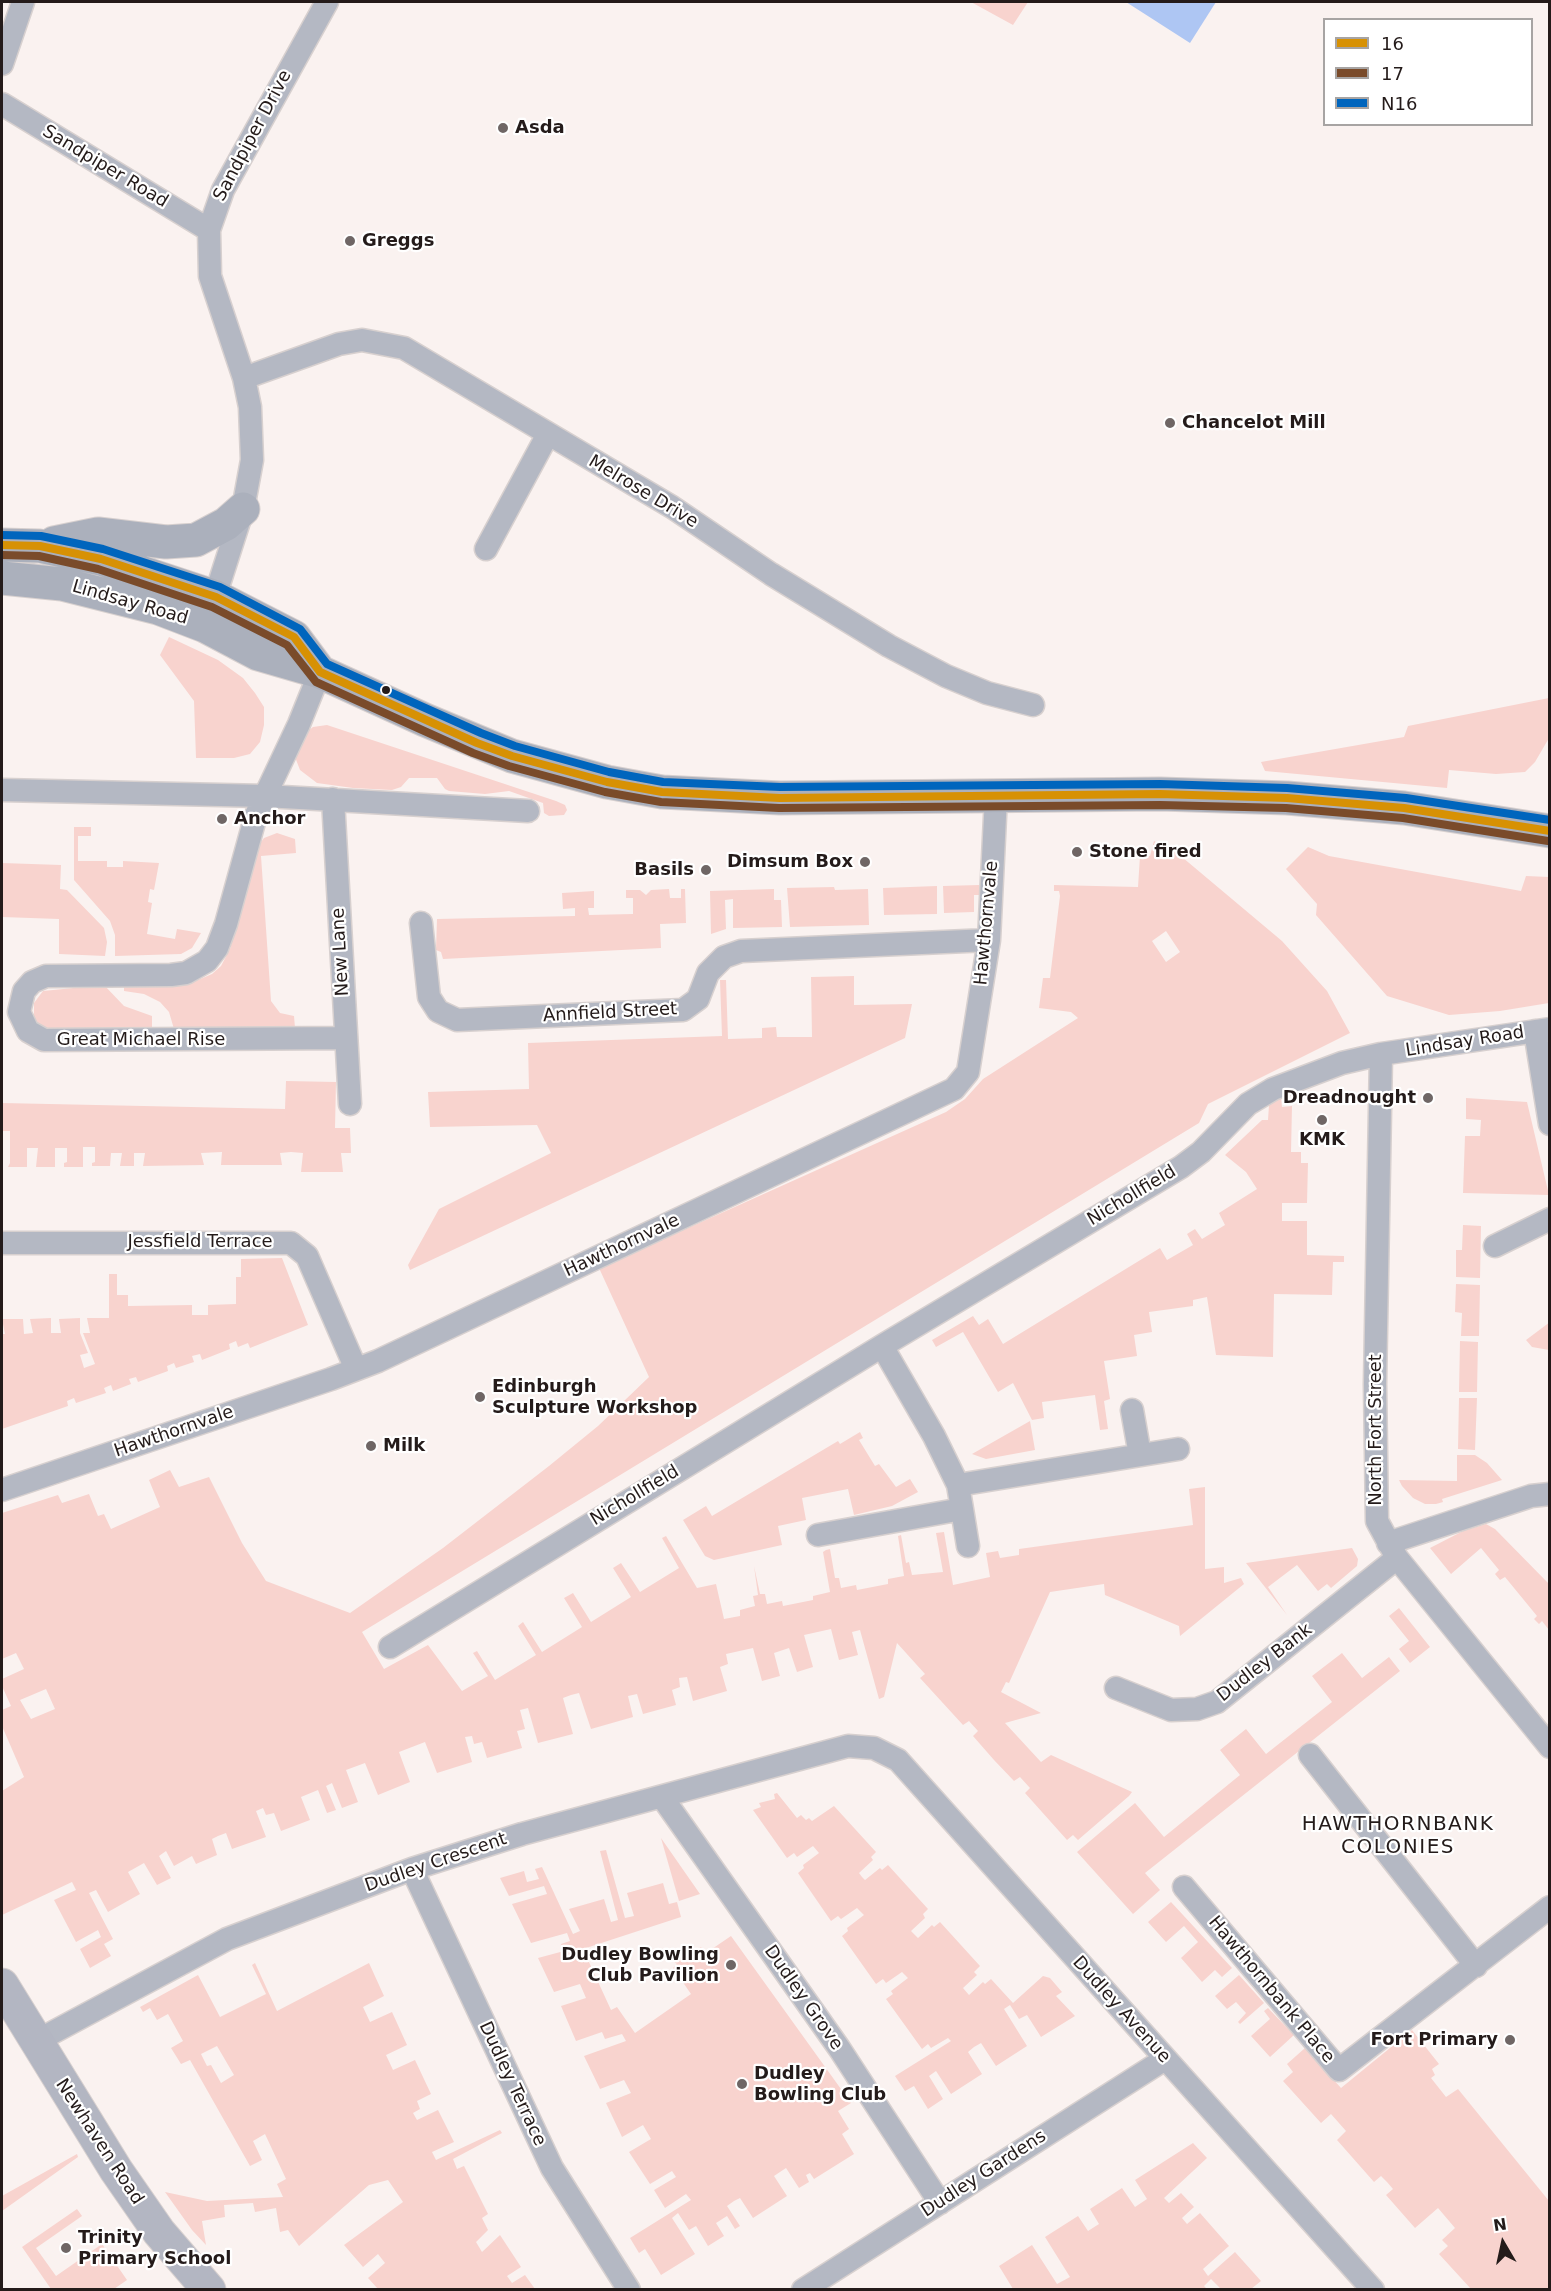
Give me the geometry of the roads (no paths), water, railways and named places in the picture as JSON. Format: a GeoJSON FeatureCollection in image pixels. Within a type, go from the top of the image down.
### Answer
{"type":"FeatureCollection","features":[{"type":"Feature","properties":{"kind":"main road"},"geometry":{"type":"LineString","coordinates":[[40,546],[98,534],[166,542],[196,540],[226,524],[243,509]]}},
{"type":"Feature","properties":{"kind":"main road","name":"Lindsay Road"},"geometry":{"type":"LineString","coordinates":[[2,545],[40,546],[122,565],[211,612],[258,654],[320,672],[477,742],[521,759],[607,782],[662,792],[739,797],[1160,794],[1287,798],[1404,808],[1550,831]]}},
{"type":"Feature","properties":{"kind":"main road","name":"Lindsay Road"},"geometry":{"type":"LineString","coordinates":[[2,578],[62,584],[106,593],[158,608],[211,612]]}},
{"type":"Feature","properties":{"kind":"street"},"geometry":{"type":"LineString","coordinates":[[2,64],[23,2]]}},
{"type":"Feature","properties":{"kind":"street","name":"Sandpiper Drive"},"geometry":{"type":"LineString","coordinates":[[211,612],[243,509],[252,460],[250,407],[244,378],[210,276],[208,230],[223,190],[327,2]]}},
{"type":"Feature","properties":{"kind":"street","name":"Sandpiper Road"},"geometry":{"type":"LineString","coordinates":[[2,104],[208,230]]}},
{"type":"Feature","properties":{"kind":"street","name":"Melrose Drive"},"geometry":{"type":"LineString","coordinates":[[244,378],[339,344],[362,340],[393,344],[404,348],[672,507],[771,574],[889,646],[946,676],[987,693],[1033,705]]}},
{"type":"Feature","properties":{"kind":"street"},"geometry":{"type":"LineString","coordinates":[[486,549],[548,434]]}},
{"type":"Feature","properties":{"kind":"street","name":"Great Michael Rise"},"geometry":{"type":"LineString","coordinates":[[320,672],[299,724],[256,815],[220,939],[207,962],[186,973],[171,975],[46,976],[32,982],[24,991],[19,1006],[20,1017],[28,1031],[44,1040],[345,1038]]}},
{"type":"Feature","properties":{"kind":"street"},"geometry":{"type":"LineString","coordinates":[[2,790],[265,796],[528,811]]}},
{"type":"Feature","properties":{"kind":"street","name":"Hawthornvale"},"geometry":{"type":"LineString","coordinates":[[2,1490],[356,1369],[954,1089],[968,1072],[988,940],[996,796]]}},
{"type":"Feature","properties":{"kind":"street","name":"New Lane"},"geometry":{"type":"LineString","coordinates":[[333,799],[350,1104]]}},
{"type":"Feature","properties":{"kind":"street","name":"Annfield Street"},"geometry":{"type":"LineString","coordinates":[[421,923],[429,997],[438,1011],[457,1020],[683,1010],[698,999],[708,973],[724,957],[741,951],[988,940]]}},
{"type":"Feature","properties":{"kind":"street"},"geometry":{"type":"LineString","coordinates":[[1542,1030],[1550,1124]]}},
{"type":"Feature","properties":{"kind":"street","name":"Lindsay Road"},"geometry":{"type":"LineString","coordinates":[[1381,1054],[1542,1030]]}},
{"type":"Feature","properties":{"kind":"street","name":"Nichollfield"},"geometry":{"type":"LineString","coordinates":[[390,1647],[882,1346],[1181,1167],[1201,1152],[1248,1104],[1273,1089],[1342,1063],[1381,1054]]}},
{"type":"Feature","properties":{"kind":"street","name":"North Fort Street"},"geometry":{"type":"LineString","coordinates":[[1381,1054],[1376,1511],[1379,1527],[1392,1550],[1550,1748]]}},
{"type":"Feature","properties":{"kind":"street"},"geometry":{"type":"LineString","coordinates":[[1495,1246],[1550,1219]]}},
{"type":"Feature","properties":{"kind":"street","name":"Jessfield Terrace"},"geometry":{"type":"LineString","coordinates":[[2,1243],[291,1243],[307,1256],[356,1369]]}},
{"type":"Feature","properties":{"kind":"street"},"geometry":{"type":"LineString","coordinates":[[882,1346],[934,1436],[957,1485],[968,1546]]}},
{"type":"Feature","properties":{"kind":"street"},"geometry":{"type":"LineString","coordinates":[[1132,1410],[1140,1455]]}},
{"type":"Feature","properties":{"kind":"street"},"geometry":{"type":"LineString","coordinates":[[957,1485],[1178,1449]]}},
{"type":"Feature","properties":{"kind":"street"},"geometry":{"type":"LineString","coordinates":[[1392,1550],[1531,1496],[1550,1494]]}},
{"type":"Feature","properties":{"kind":"street"},"geometry":{"type":"LineString","coordinates":[[818,1535],[962,1509]]}},
{"type":"Feature","properties":{"kind":"street","name":"Dudley Bank"},"geometry":{"type":"LineString","coordinates":[[1116,1689],[1171,1710],[1197,1709],[1217,1702],[1392,1550]]}},
{"type":"Feature","properties":{"kind":"street","name":"Dudley Crescent"},"geometry":{"type":"LineString","coordinates":[[35,2042],[228,1939],[412,1869],[522,1834],[848,1746],[860,1746]]}},
{"type":"Feature","properties":{"kind":"street","name":"Dudley Avenue"},"geometry":{"type":"LineString","coordinates":[[860,1746],[880,1750],[898,1760],[1373,2289]]}},
{"type":"Feature","properties":{"kind":"street"},"geometry":{"type":"LineString","coordinates":[[1310,1755],[1476,1965]]}},
{"type":"Feature","properties":{"kind":"street","name":"Dudley Grove"},"geometry":{"type":"LineString","coordinates":[[662,1797],[839,2048],[940,2203]]}},
{"type":"Feature","properties":{"kind":"street","name":"Dudley Terrace"},"geometry":{"type":"LineString","coordinates":[[412,1869],[552,2168],[628,2289]]}},
{"type":"Feature","properties":{"kind":"street","name":"Hawthornbank Place"},"geometry":{"type":"LineString","coordinates":[[1184,1887],[1339,2070],[1550,1907]]}},
{"type":"Feature","properties":{"kind":"street","name":"Newhaven Road"},"geometry":{"type":"LineString","coordinates":[[2,1986],[35,2042],[145,2213],[209,2289]]}},
{"type":"Feature","properties":{"kind":"street","name":"Dudley Gardens"},"geometry":{"type":"LineString","coordinates":[[803,2289],[1165,2059]]}},
{"type":"Feature","properties":{"kind":"water"},"geometry":{"type":"Polygon","coordinates":[[[1126,2],[1216,2],[1190,43],[1126,2]]]}},
{"type":"Feature","properties":{"kind":"place","name":"Asda"},"geometry":{"type":"Point","coordinates":[503,128]}},
{"type":"Feature","properties":{"kind":"place","name":"Greggs"},"geometry":{"type":"Point","coordinates":[350,241]}},
{"type":"Feature","properties":{"kind":"place","name":"Chancelot Mill"},"geometry":{"type":"Point","coordinates":[1170,423]}},
{"type":"Feature","properties":{"kind":"place","name":"Anchor"},"geometry":{"type":"Point","coordinates":[222,819]}},
{"type":"Feature","properties":{"kind":"place","name":"Stone fired"},"geometry":{"type":"Point","coordinates":[1077,852]}},
{"type":"Feature","properties":{"kind":"place","name":"Dimsum Box"},"geometry":{"type":"Point","coordinates":[865,862]}},
{"type":"Feature","properties":{"kind":"place","name":"Basils"},"geometry":{"type":"Point","coordinates":[706,870]}},
{"type":"Feature","properties":{"kind":"place","name":"Dreadnought"},"geometry":{"type":"Point","coordinates":[1428,1098]}},
{"type":"Feature","properties":{"kind":"place","name":"KMK"},"geometry":{"type":"Point","coordinates":[1322,1120]}},
{"type":"Feature","properties":{"kind":"place","name":"Edinburgh Sculpture Workshop"},"geometry":{"type":"Point","coordinates":[480,1397]}},
{"type":"Feature","properties":{"kind":"place","name":"Milk"},"geometry":{"type":"Point","coordinates":[371,1446]}},
{"type":"Feature","properties":{"kind":"place","name":"Dudley Bowling Club Pavilion"},"geometry":{"type":"Point","coordinates":[731,1965]}},
{"type":"Feature","properties":{"kind":"place","name":"Fort Primary"},"geometry":{"type":"Point","coordinates":[1510,2040]}},
{"type":"Feature","properties":{"kind":"place","name":"Dudley Bowling Club"},"geometry":{"type":"Point","coordinates":[742,2084]}},
{"type":"Feature","properties":{"kind":"place","name":"Trinity Primary School"},"geometry":{"type":"Point","coordinates":[66,2248]}},
{"type":"Feature","properties":{"kind":"district","name":"HAWTHORNBANK COLONIES"},"geometry":{"type":"Point","coordinates":[1398,1836]}}]}
